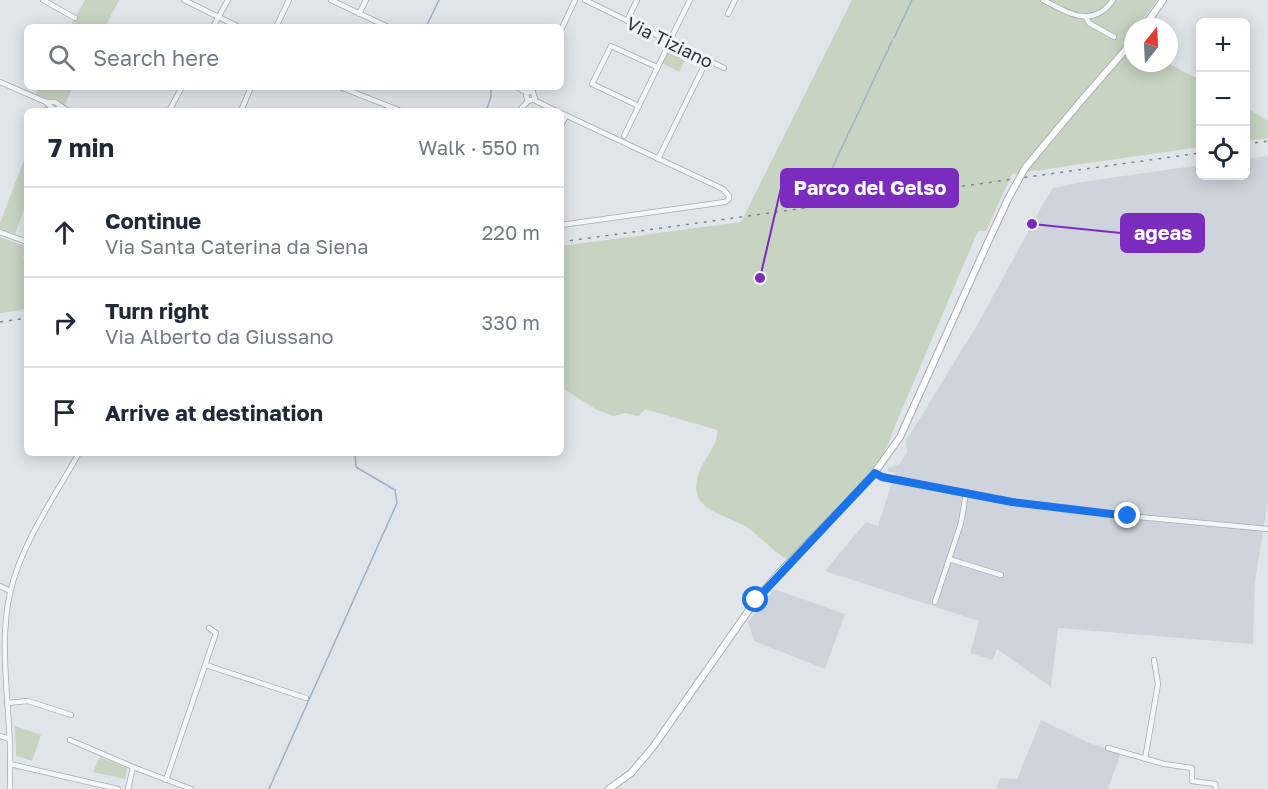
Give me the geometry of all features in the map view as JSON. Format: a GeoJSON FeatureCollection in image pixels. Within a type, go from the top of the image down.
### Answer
{"type":"FeatureCollection","features":[{"type":"Feature","properties":{"kind":"street"},"geometry":{"type":"LineString","coordinates":[[43,0],[75,18]]}},
{"type":"Feature","properties":{"kind":"street"},"geometry":{"type":"LineString","coordinates":[[184,0],[233,24]]}},
{"type":"Feature","properties":{"kind":"street"},"geometry":{"type":"LineString","coordinates":[[215,24],[228,0]]}},
{"type":"Feature","properties":{"kind":"street"},"geometry":{"type":"LineString","coordinates":[[277,24],[289,0]]}},
{"type":"Feature","properties":{"kind":"street"},"geometry":{"type":"LineString","coordinates":[[331,0],[381,24]]}},
{"type":"Feature","properties":{"kind":"street"},"geometry":{"type":"LineString","coordinates":[[359,14],[366,0]]}},
{"type":"Feature","properties":{"kind":"street"},"geometry":{"type":"LineString","coordinates":[[564,24],[575,0]]}},
{"type":"Feature","properties":{"kind":"street","name":"Via Tiziano"},"geometry":{"type":"LineString","coordinates":[[585,0],[724,68]]}},
{"type":"Feature","properties":{"kind":"street"},"geometry":{"type":"LineString","coordinates":[[627,21],[637,0]]}},
{"type":"Feature","properties":{"kind":"street"},"geometry":{"type":"LineString","coordinates":[[624,136],[690,0]]}},
{"type":"Feature","properties":{"kind":"street"},"geometry":{"type":"LineString","coordinates":[[728,14],[735,0]]}},
{"type":"Feature","properties":{"kind":"street"},"geometry":{"type":"LineString","coordinates":[[1043,0],[1073,15],[1086,16],[1104,10],[1113,0]]}},
{"type":"Feature","properties":{"kind":"street"},"geometry":{"type":"LineString","coordinates":[[1150,18],[1163,0]]}},
{"type":"Feature","properties":{"kind":"street"},"geometry":{"type":"LineString","coordinates":[[1086,16],[1089,22],[1114,37]]}},
{"type":"Feature","properties":{"kind":"street"},"geometry":{"type":"LineString","coordinates":[[639,106],[592,84],[611,46],[657,68]]}},
{"type":"Feature","properties":{"kind":"street"},"geometry":{"type":"LineString","coordinates":[[609,789],[631,773],[653,747],[756,600],[875,473],[905,430],[1008,199],[1025,168],[1124,51]]}},
{"type":"Feature","properties":{"kind":"street"},"geometry":{"type":"LineString","coordinates":[[658,159],[707,60]]}},
{"type":"Feature","properties":{"kind":"street"},"geometry":{"type":"LineString","coordinates":[[0,82],[46,102],[53,108]]}},
{"type":"Feature","properties":{"kind":"street"},"geometry":{"type":"LineString","coordinates":[[171,108],[180,90]]}},
{"type":"Feature","properties":{"kind":"street"},"geometry":{"type":"LineString","coordinates":[[242,108],[250,90]]}},
{"type":"Feature","properties":{"kind":"street"},"geometry":{"type":"LineString","coordinates":[[348,90],[393,108]]}},
{"type":"Feature","properties":{"kind":"street"},"geometry":{"type":"LineString","coordinates":[[522,108],[531,100],[536,96],[532,91],[526,98],[531,100],[549,108]]}},
{"type":"Feature","properties":{"kind":"street"},"geometry":{"type":"LineString","coordinates":[[564,114],[723,189],[729,199],[705,205],[564,225]]}},
{"type":"Feature","properties":{"kind":"street"},"geometry":{"type":"LineString","coordinates":[[0,232],[24,241]]}},
{"type":"Feature","properties":{"kind":"street"},"geometry":{"type":"LineString","coordinates":[[10,789],[4,624],[10,591],[31,538],[77,456]]}},
{"type":"Feature","properties":{"kind":"street"},"geometry":{"type":"LineString","coordinates":[[875,473],[882,477],[1012,502],[1268,529]]}},
{"type":"Feature","properties":{"kind":"street"},"geometry":{"type":"LineString","coordinates":[[935,602],[961,523],[966,493]]}},
{"type":"Feature","properties":{"kind":"street"},"geometry":{"type":"LineString","coordinates":[[949,559],[1001,575]]}},
{"type":"Feature","properties":{"kind":"street"},"geometry":{"type":"LineString","coordinates":[[0,586],[10,591]]}},
{"type":"Feature","properties":{"kind":"street"},"geometry":{"type":"LineString","coordinates":[[166,780],[216,633],[209,628]]}},
{"type":"Feature","properties":{"kind":"street"},"geometry":{"type":"LineString","coordinates":[[1145,759],[1158,684],[1154,660]]}},
{"type":"Feature","properties":{"kind":"street"},"geometry":{"type":"LineString","coordinates":[[206,665],[306,699]]}},
{"type":"Feature","properties":{"kind":"street"},"geometry":{"type":"LineString","coordinates":[[7,703],[28,701],[71,715]]}},
{"type":"Feature","properties":{"kind":"street"},"geometry":{"type":"LineString","coordinates":[[0,736],[9,739]]}},
{"type":"Feature","properties":{"kind":"street"},"geometry":{"type":"LineString","coordinates":[[70,740],[190,789]]}},
{"type":"Feature","properties":{"kind":"street"},"geometry":{"type":"LineString","coordinates":[[1108,748],[1164,764],[1192,768],[1192,781],[1215,784],[1215,789]]}},
{"type":"Feature","properties":{"kind":"street"},"geometry":{"type":"LineString","coordinates":[[10,764],[118,789]]}},
{"type":"Feature","properties":{"kind":"street"},"geometry":{"type":"LineString","coordinates":[[128,789],[133,767]]}},
{"type":"Feature","properties":{"kind":"shaded area"},"geometry":{"type":"Polygon","coordinates":[[[1268,156],[1268,501],[1255,581],[1253,644],[1058,628],[1051,687],[997,649],[993,660],[970,653],[979,621],[825,571],[866,522],[878,526],[895,473],[887,471],[888,468],[899,464],[907,453],[906,441],[980,320],[1053,188],[1196,166],[1196,180],[1250,180],[1250,158],[1268,156]]]}},
{"type":"Feature","properties":{"kind":"shaded area"},"geometry":{"type":"Polygon","coordinates":[[[774,589],[845,614],[825,669],[754,641],[748,622],[774,589]]]}},
{"type":"Feature","properties":{"kind":"shaded area"},"geometry":{"type":"Polygon","coordinates":[[[1041,720],[1089,743],[1121,753],[1108,789],[996,789],[1000,778],[1017,779],[1041,720]]]}},
{"type":"Feature","properties":{"kind":"green space"},"geometry":{"type":"Polygon","coordinates":[[[85,0],[119,0],[107,24],[72,24],[85,0]]]}},
{"type":"Feature","properties":{"kind":"green space"},"geometry":{"type":"Polygon","coordinates":[[[852,0],[1157,0],[1144,18],[1124,18],[1124,72],[1178,72],[1178,69],[1196,78],[1196,148],[1012,174],[986,231],[978,231],[886,448],[876,465],[850,498],[787,559],[751,531],[703,504],[697,496],[699,472],[714,446],[717,430],[645,410],[638,416],[625,413],[614,416],[597,410],[564,389],[564,246],[741,222],[852,0]]]}},
{"type":"Feature","properties":{"kind":"green space"},"geometry":{"type":"Polygon","coordinates":[[[671,46],[688,54],[679,72],[662,63],[671,46]]]}},
{"type":"Feature","properties":{"kind":"green space"},"geometry":{"type":"Polygon","coordinates":[[[38,90],[72,90],[63,108],[44,108],[47,99],[35,95],[38,90]]]}},
{"type":"Feature","properties":{"kind":"green space"},"geometry":{"type":"Polygon","coordinates":[[[1250,110],[1268,121],[1268,138],[1250,140],[1250,110]]]}},
{"type":"Feature","properties":{"kind":"green space"},"geometry":{"type":"Polygon","coordinates":[[[24,160],[24,210],[15,234],[0,229],[0,223],[24,160]]]}},
{"type":"Feature","properties":{"kind":"green space"},"geometry":{"type":"Polygon","coordinates":[[[0,237],[24,246],[24,309],[0,313],[0,237]]]}},
{"type":"Feature","properties":{"kind":"green space"},"geometry":{"type":"Polygon","coordinates":[[[15,726],[41,735],[32,761],[16,756],[15,726]]]}},
{"type":"Feature","properties":{"kind":"green space"},"geometry":{"type":"Polygon","coordinates":[[[100,757],[127,768],[125,779],[93,772],[100,757]]]}},
{"type":"Feature","properties":{"kind":"waterway"},"geometry":{"type":"LineString","coordinates":[[427,24],[439,0]]}},
{"type":"Feature","properties":{"kind":"waterway"},"geometry":{"type":"LineString","coordinates":[[894,38],[912,0]]}},
{"type":"Feature","properties":{"kind":"waterway"},"geometry":{"type":"LineString","coordinates":[[820,194],[892,41]]}},
{"type":"Feature","properties":{"kind":"waterway"},"geometry":{"type":"LineString","coordinates":[[487,108],[491,90]]}},
{"type":"Feature","properties":{"kind":"waterway"},"geometry":{"type":"LineString","coordinates":[[269,789],[397,503],[395,490],[356,467],[355,456]]}},
{"type":"Feature","properties":{"kind":"railway"},"geometry":{"type":"LineString","coordinates":[[1250,143],[1268,141]]}},
{"type":"Feature","properties":{"kind":"railway"},"geometry":{"type":"LineString","coordinates":[[564,242],[1196,154]]}},
{"type":"Feature","properties":{"kind":"railway"},"geometry":{"type":"LineString","coordinates":[[0,322],[24,318]]}},
{"type":"Feature","properties":{"kind":"place","name":"ageas"},"geometry":{"type":"Point","coordinates":[1032,224]}},
{"type":"Feature","properties":{"kind":"place","name":"Parco del Gelso"},"geometry":{"type":"Point","coordinates":[760,278]}},
{"type":"Feature","properties":{"kind":"route"},"geometry":{"type":"LineString","coordinates":[[756,600],[875,473],[882,477],[1012,502],[1128,516]]}}]}
